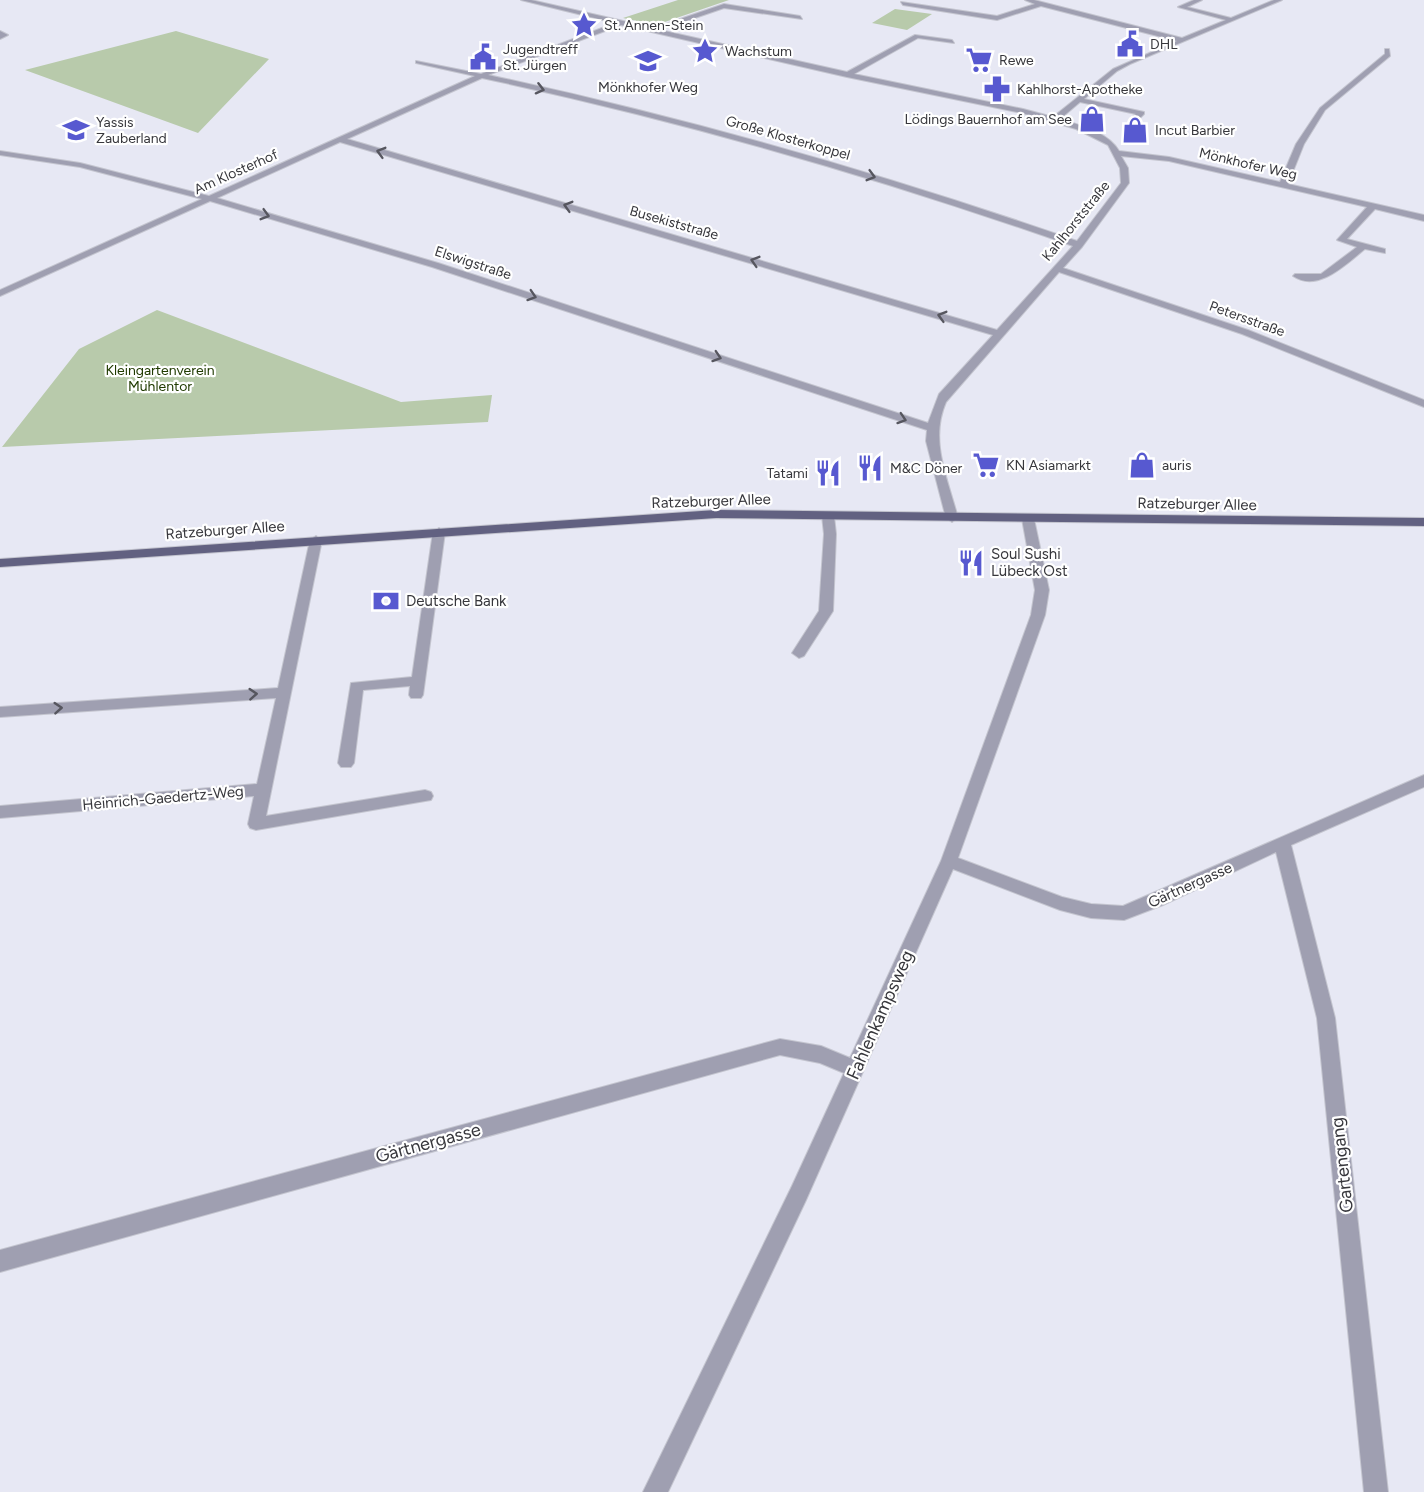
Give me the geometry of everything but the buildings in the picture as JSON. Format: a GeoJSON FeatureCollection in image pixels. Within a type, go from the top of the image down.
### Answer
{"type":"FeatureCollection","features":[{"type":"Feature","properties":{"kind":"main road","name":"Ratzeburger Allee"},"geometry":{"type":"LineString","coordinates":[[0,563],[716,514],[1424,522]]}},
{"type":"Feature","properties":{"kind":"street"},"geometry":{"type":"LineString","coordinates":[[524,0],[847,75],[1056,119],[1098,135],[1111,144],[1117,153]]}},
{"type":"Feature","properties":{"kind":"street"},"geometry":{"type":"LineString","coordinates":[[1028,0],[1182,40]]}},
{"type":"Feature","properties":{"kind":"street"},"geometry":{"type":"LineString","coordinates":[[1199,0],[1181,7],[1233,20]]}},
{"type":"Feature","properties":{"kind":"street"},"geometry":{"type":"LineString","coordinates":[[1056,119],[1115,70],[1279,0]]}},
{"type":"Feature","properties":{"kind":"street"},"geometry":{"type":"LineString","coordinates":[[903,3],[997,18],[1041,4]]}},
{"type":"Feature","properties":{"kind":"street"},"geometry":{"type":"LineString","coordinates":[[652,31],[724,6],[800,18]]}},
{"type":"Feature","properties":{"kind":"street"},"geometry":{"type":"LineString","coordinates":[[664,34],[715,15],[723,15]]}},
{"type":"Feature","properties":{"kind":"street","name":"Am Klosterhof"},"geometry":{"type":"LineString","coordinates":[[0,294],[483,75],[620,23]]}},
{"type":"Feature","properties":{"kind":"street"},"geometry":{"type":"LineString","coordinates":[[847,75],[916,36],[952,42]]}},
{"type":"Feature","properties":{"kind":"street"},"geometry":{"type":"LineString","coordinates":[[1282,186],[1300,144],[1323,109],[1388,55],[1387,50]]}},
{"type":"Feature","properties":{"kind":"street"},"geometry":{"type":"LineString","coordinates":[[418,62],[483,75]]}},
{"type":"Feature","properties":{"kind":"street","name":"Große Klosterkoppel"},"geometry":{"type":"LineString","coordinates":[[483,75],[773,146],[968,205],[1079,245]]}},
{"type":"Feature","properties":{"kind":"street"},"geometry":{"type":"LineString","coordinates":[[1078,100],[1142,112],[1135,118]]}},
{"type":"Feature","properties":{"kind":"street","name":"Busekiststraße"},"geometry":{"type":"LineString","coordinates":[[341,140],[998,333]]}},
{"type":"Feature","properties":{"kind":"street","name":"Elswigstraße"},"geometry":{"type":"LineString","coordinates":[[0,153],[80,165],[209,198],[435,265],[931,428]]}},
{"type":"Feature","properties":{"kind":"street","name":"Mönkhofer Weg"},"geometry":{"type":"LineString","coordinates":[[1117,153],[1169,159],[1424,218]]}},
{"type":"Feature","properties":{"kind":"street","name":"Kahlhorststraße"},"geometry":{"type":"LineString","coordinates":[[931,428],[943,396],[1079,245],[1125,183],[1124,168],[1117,153]]}},
{"type":"Feature","properties":{"kind":"street"},"geometry":{"type":"LineString","coordinates":[[1373,206],[1341,240],[1382,251]]}},
{"type":"Feature","properties":{"kind":"street"},"geometry":{"type":"LineString","coordinates":[[1298,276],[1323,278],[1364,246]]}},
{"type":"Feature","properties":{"kind":"street","name":"Petersstraße"},"geometry":{"type":"LineString","coordinates":[[1058,269],[1245,332],[1424,404]]}},
{"type":"Feature","properties":{"kind":"street"},"geometry":{"type":"LineString","coordinates":[[931,428],[932,441],[952,518]]}},
{"type":"Feature","properties":{"kind":"street"},"geometry":{"type":"LineString","coordinates":[[799,653],[826,611],[830,534],[828,516]]}},
{"type":"Feature","properties":{"kind":"street","name":"Fahlenkampsweg"},"geometry":{"type":"LineString","coordinates":[[655,1492],[800,1193],[949,861],[1038,615],[1042,590],[1041,580],[1028,519]]}},
{"type":"Feature","properties":{"kind":"street"},"geometry":{"type":"LineString","coordinates":[[346,763],[356,686],[417,688],[439,532]]}},
{"type":"Feature","properties":{"kind":"street","name":"Heinrich-Gaedertz-Weg"},"geometry":{"type":"LineString","coordinates":[[0,812],[264,789],[316,540]]}},
{"type":"Feature","properties":{"kind":"street"},"geometry":{"type":"LineString","coordinates":[[0,712],[284,692]]}},
{"type":"Feature","properties":{"kind":"street","name":"Gärtnergasse"},"geometry":{"type":"LineString","coordinates":[[949,861],[1060,903],[1091,911],[1124,913],[1424,781]]}},
{"type":"Feature","properties":{"kind":"street"},"geometry":{"type":"LineString","coordinates":[[264,789],[256,824],[425,796]]}},
{"type":"Feature","properties":{"kind":"street","name":"Gartengang"},"geometry":{"type":"LineString","coordinates":[[1282,842],[1326,1018],[1376,1492]]}},
{"type":"Feature","properties":{"kind":"street","name":"Gärtnergasse"},"geometry":{"type":"LineString","coordinates":[[0,1261],[780,1047],[821,1055],[856,1069]]}},
{"type":"Feature","properties":{"kind":"green space"},"geometry":{"type":"Polygon","coordinates":[[[678,0],[729,0],[656,25],[623,18],[678,0]]]}},
{"type":"Feature","properties":{"kind":"green space"},"geometry":{"type":"Polygon","coordinates":[[[895,9],[932,14],[907,30],[872,23],[895,9]]]}},
{"type":"Feature","properties":{"kind":"green space"},"geometry":{"type":"Polygon","coordinates":[[[176,31],[269,59],[198,133],[25,70],[176,31]]]}},
{"type":"Feature","properties":{"kind":"green space","name":"Kleingartenverein Mühlentor"},"geometry":{"type":"Polygon","coordinates":[[[157,310],[401,402],[492,395],[488,422],[2,447],[79,349],[157,310]]]}},
{"type":"Feature","properties":{"kind":"place","name":"St. Annen-Stein"},"geometry":{"type":"Point","coordinates":[584,25]}},
{"type":"Feature","properties":{"kind":"place","name":"DHL"},"geometry":{"type":"Point","coordinates":[1130,44]}},
{"type":"Feature","properties":{"kind":"place","name":"Wachstum"},"geometry":{"type":"Point","coordinates":[705,51]}},
{"type":"Feature","properties":{"kind":"place","name":"Jugendtreff St. Jürgen"},"geometry":{"type":"Point","coordinates":[483,57]}},
{"type":"Feature","properties":{"kind":"place","name":"Rewe"},"geometry":{"type":"Point","coordinates":[979,60]}},
{"type":"Feature","properties":{"kind":"place","name":"Mönkhofer Weg"},"geometry":{"type":"Point","coordinates":[648,61]}},
{"type":"Feature","properties":{"kind":"place","name":"Kahlhorst-Apotheke"},"geometry":{"type":"Point","coordinates":[997,89]}},
{"type":"Feature","properties":{"kind":"place","name":"Lödings Bauernhof am See"},"geometry":{"type":"Point","coordinates":[1092,119]}},
{"type":"Feature","properties":{"kind":"place","name":"Yassis Zauberland"},"geometry":{"type":"Point","coordinates":[76,130]}},
{"type":"Feature","properties":{"kind":"place","name":"Incut Barbier"},"geometry":{"type":"Point","coordinates":[1135,130]}},
{"type":"Feature","properties":{"kind":"place","name":"KN Asiamarkt"},"geometry":{"type":"Point","coordinates":[986,465]}},
{"type":"Feature","properties":{"kind":"place","name":"auris"},"geometry":{"type":"Point","coordinates":[1142,465]}},
{"type":"Feature","properties":{"kind":"place","name":"M&C Döner"},"geometry":{"type":"Point","coordinates":[870,468]}},
{"type":"Feature","properties":{"kind":"place","name":"Tatami"},"geometry":{"type":"Point","coordinates":[828,473]}},
{"type":"Feature","properties":{"kind":"place","name":"Soul Sushi Lübeck Ost"},"geometry":{"type":"Point","coordinates":[971,563]}},
{"type":"Feature","properties":{"kind":"place","name":"Deutsche Bank"},"geometry":{"type":"Point","coordinates":[386,601]}}]}
